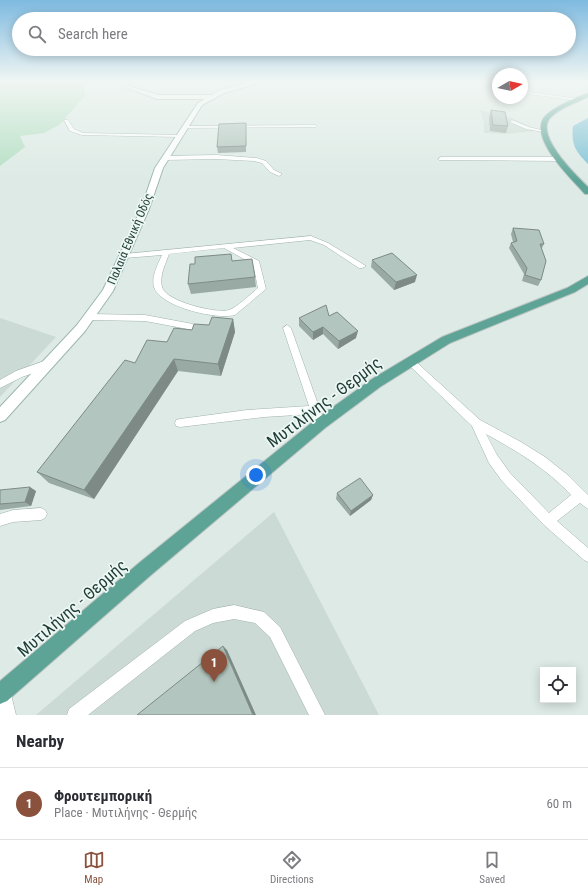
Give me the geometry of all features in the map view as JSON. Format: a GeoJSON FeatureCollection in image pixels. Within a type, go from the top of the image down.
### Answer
{"type":"FeatureCollection","features":[{"type":"Feature","properties":{"kind":"main road","name":"Παλαιά Εθνική Οδός"},"geometry":{"type":"LineString","coordinates":[[0,416],[89,317],[108,291],[145,209],[159,168],[193,114]]}},
{"type":"Feature","properties":{"kind":"main road"},"geometry":{"type":"LineString","coordinates":[[551,114],[545,120],[543,131],[552,150],[588,192]]}},
{"type":"Feature","properties":{"kind":"main road","name":"Μυτιλήνης - Θερμής"},"geometry":{"type":"LineString","coordinates":[[2,692],[145,569],[317,417],[446,340],[571,290],[588,279]]}},
{"type":"Feature","properties":{"kind":"lane"},"geometry":{"type":"LineString","coordinates":[[66,121],[72,130],[82,134],[179,136]]}},
{"type":"Feature","properties":{"kind":"lane"},"geometry":{"type":"LineString","coordinates":[[512,121],[528,128],[543,131]]}},
{"type":"Feature","properties":{"kind":"lane"},"geometry":{"type":"LineString","coordinates":[[185,127],[314,126]]}},
{"type":"Feature","properties":{"kind":"lane"},"geometry":{"type":"LineString","coordinates":[[165,158],[216,157],[255,159],[264,162],[272,171],[279,174]]}},
{"type":"Feature","properties":{"kind":"lane"},"geometry":{"type":"LineString","coordinates":[[441,159],[559,159]]}},
{"type":"Feature","properties":{"kind":"lane"},"geometry":{"type":"LineString","coordinates":[[125,256],[311,238],[326,244],[362,266]]}},
{"type":"Feature","properties":{"kind":"lane"},"geometry":{"type":"LineString","coordinates":[[166,252],[158,281],[159,292],[181,304],[212,313],[226,315],[232,313],[262,289],[256,264],[224,246]]}},
{"type":"Feature","properties":{"kind":"lane"},"geometry":{"type":"LineString","coordinates":[[89,317],[145,318],[193,328]]}},
{"type":"Feature","properties":{"kind":"lane"},"geometry":{"type":"LineString","coordinates":[[287,328],[317,417]]}},
{"type":"Feature","properties":{"kind":"lane"},"geometry":{"type":"LineString","coordinates":[[411,362],[476,423],[517,445],[541,461],[565,480],[584,499],[548,521]]}},
{"type":"Feature","properties":{"kind":"lane"},"geometry":{"type":"LineString","coordinates":[[0,384],[20,374],[47,364]]}},
{"type":"Feature","properties":{"kind":"lane"},"geometry":{"type":"LineString","coordinates":[[180,423],[287,410],[317,417]]}},
{"type":"Feature","properties":{"kind":"lane"},"geometry":{"type":"LineString","coordinates":[[476,423],[493,459],[506,477],[548,521],[588,556]]}},
{"type":"Feature","properties":{"kind":"lane"},"geometry":{"type":"LineString","coordinates":[[0,520],[13,516],[41,514]]}},
{"type":"Feature","properties":{"kind":"lane"},"geometry":{"type":"LineString","coordinates":[[79,714],[190,626],[212,616],[234,612],[259,617],[276,632],[316,715]]}},
{"type":"Feature","properties":{"kind":"lane"},"geometry":{"type":"LineString","coordinates":[[2,692],[8,715]]}},
{"type":"Feature","properties":{"kind":"shaded area"},"geometry":{"type":"Polygon","coordinates":[[[481,114],[497,114],[512,118],[533,128],[534,131],[505,134],[484,133],[484,123],[481,114]]]}},
{"type":"Feature","properties":{"kind":"shaded area"},"geometry":{"type":"Polygon","coordinates":[[[0,318],[56,337],[0,397],[0,318]]]}},
{"type":"Feature","properties":{"kind":"shaded area"},"geometry":{"type":"Polygon","coordinates":[[[274,512],[379,715],[36,715],[274,512]]]}},
{"type":"Feature","properties":{"kind":"green space"},"geometry":{"type":"Polygon","coordinates":[[[0,114],[69,114],[59,125],[44,133],[20,136],[25,147],[0,166],[0,114]]]}},
{"type":"Feature","properties":{"kind":"water"},"geometry":{"type":"Polygon","coordinates":[[[588,118],[588,164],[577,151],[573,143],[573,126],[588,118]]]}},
{"type":"Feature","properties":{"kind":"building"},"geometry":{"type":"Polygon","coordinates":[[[492,114],[506,114],[508,126],[493,125],[492,114]]]}},
{"type":"Feature","properties":{"kind":"building"},"geometry":{"type":"Polygon","coordinates":[[[246,123],[246,146],[217,147],[219,124],[246,123]]]}},
{"type":"Feature","properties":{"kind":"building"},"geometry":{"type":"Polygon","coordinates":[[[513,228],[539,230],[544,244],[540,244],[546,261],[541,280],[525,275],[527,268],[511,243],[517,241],[513,228]]]}},
{"type":"Feature","properties":{"kind":"building"},"geometry":{"type":"Polygon","coordinates":[[[392,253],[417,275],[396,282],[372,260],[392,253]]]}},
{"type":"Feature","properties":{"kind":"building"},"geometry":{"type":"Polygon","coordinates":[[[231,254],[232,261],[252,259],[255,277],[188,284],[190,264],[195,264],[195,257],[231,254]]]}},
{"type":"Feature","properties":{"kind":"building"},"geometry":{"type":"Polygon","coordinates":[[[326,305],[329,316],[337,312],[358,331],[339,341],[323,327],[313,332],[299,318],[326,305]]]}},
{"type":"Feature","properties":{"kind":"building"},"geometry":{"type":"Polygon","coordinates":[[[212,317],[233,319],[218,364],[174,359],[84,490],[37,472],[125,360],[135,363],[147,340],[167,342],[174,328],[192,330],[194,324],[209,325],[212,317]]]}},
{"type":"Feature","properties":{"kind":"building"},"geometry":{"type":"Polygon","coordinates":[[[360,478],[373,495],[351,511],[337,493],[360,478]]]}},
{"type":"Feature","properties":{"kind":"building"},"geometry":{"type":"Polygon","coordinates":[[[30,487],[25,502],[0,504],[0,490],[30,487]]]}},
{"type":"Feature","properties":{"kind":"building"},"geometry":{"type":"Polygon","coordinates":[[[223,646],[253,715],[137,715],[223,646]]]}},
{"type":"Feature","properties":{"kind":"place","name":"Φρουτεμπορική"},"geometry":{"type":"Point","coordinates":[214,682]}}]}
